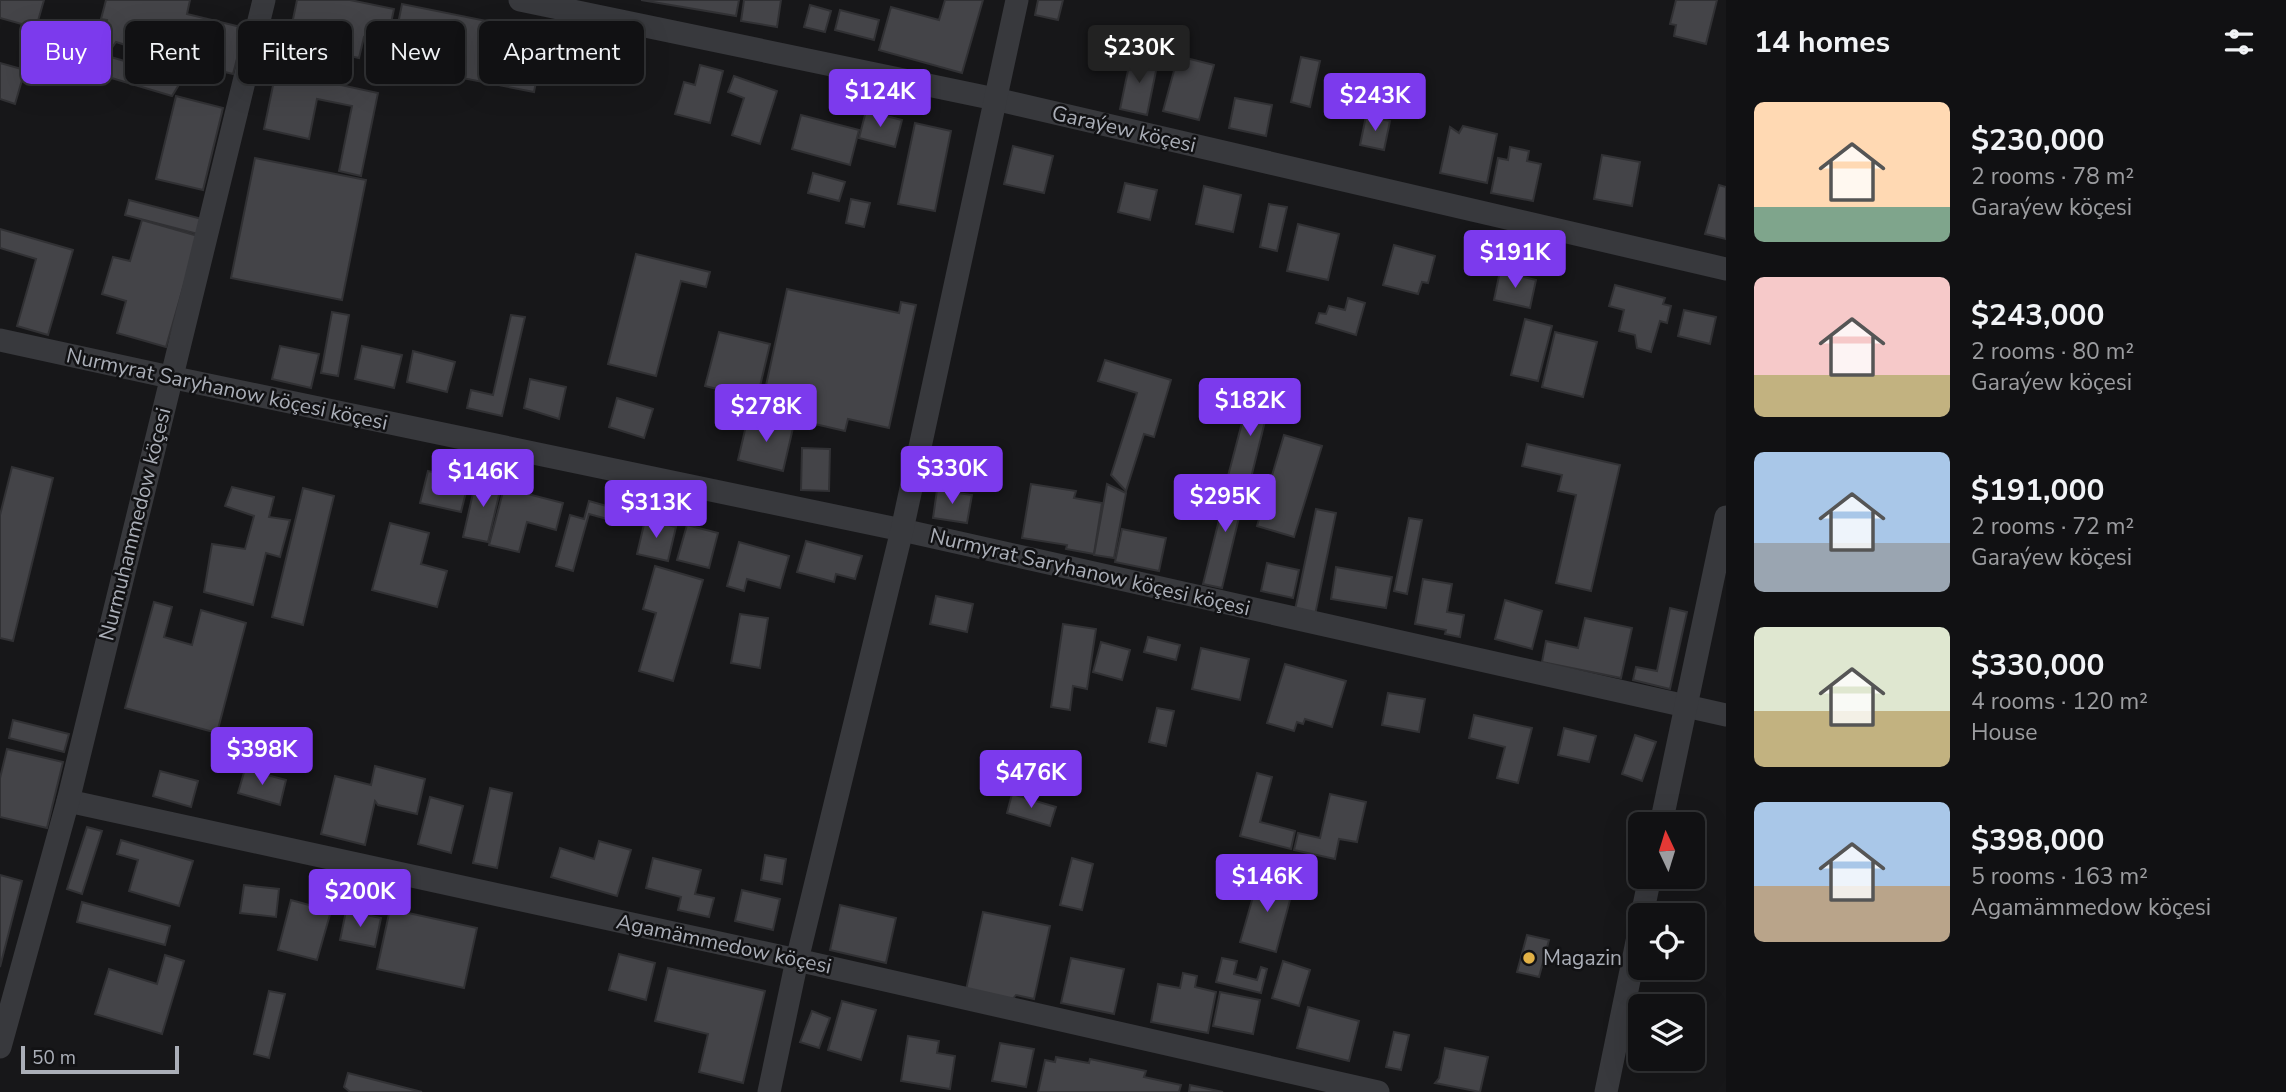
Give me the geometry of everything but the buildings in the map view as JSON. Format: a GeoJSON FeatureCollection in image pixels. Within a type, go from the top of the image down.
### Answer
{"type":"FeatureCollection","features":[{"type":"Feature","properties":{"kind":"street","name":"Nurmuhammedow köçesi"},"geometry":{"type":"LineString","coordinates":[[0,1047],[68,801],[264,0]]}},
{"type":"Feature","properties":{"kind":"street","name":"Garaýew köçesi"},"geometry":{"type":"LineString","coordinates":[[520,0],[995,99],[1726,269]]}},
{"type":"Feature","properties":{"kind":"street"},"geometry":{"type":"LineString","coordinates":[[769,1092],[797,960],[902,530],[1017,0]]}},
{"type":"Feature","properties":{"kind":"street","name":"Nurmyrat Saryhanow köçesi köçesi"},"geometry":{"type":"LineString","coordinates":[[0,340],[902,530],[1726,715]]}},
{"type":"Feature","properties":{"kind":"street"},"geometry":{"type":"LineString","coordinates":[[1663,812],[1726,517]]}},
{"type":"Feature","properties":{"kind":"street","name":"Agamämmedow köçesi"},"geometry":{"type":"LineString","coordinates":[[68,801],[797,960],[1378,1092]]}},
{"type":"Feature","properties":{"kind":"street"},"geometry":{"type":"LineString","coordinates":[[1606,1092],[1629,980]]}},
{"type":"Feature","properties":{"kind":"place","name":"Magazin"},"geometry":{"type":"Point","coordinates":[1529,958]}}]}
